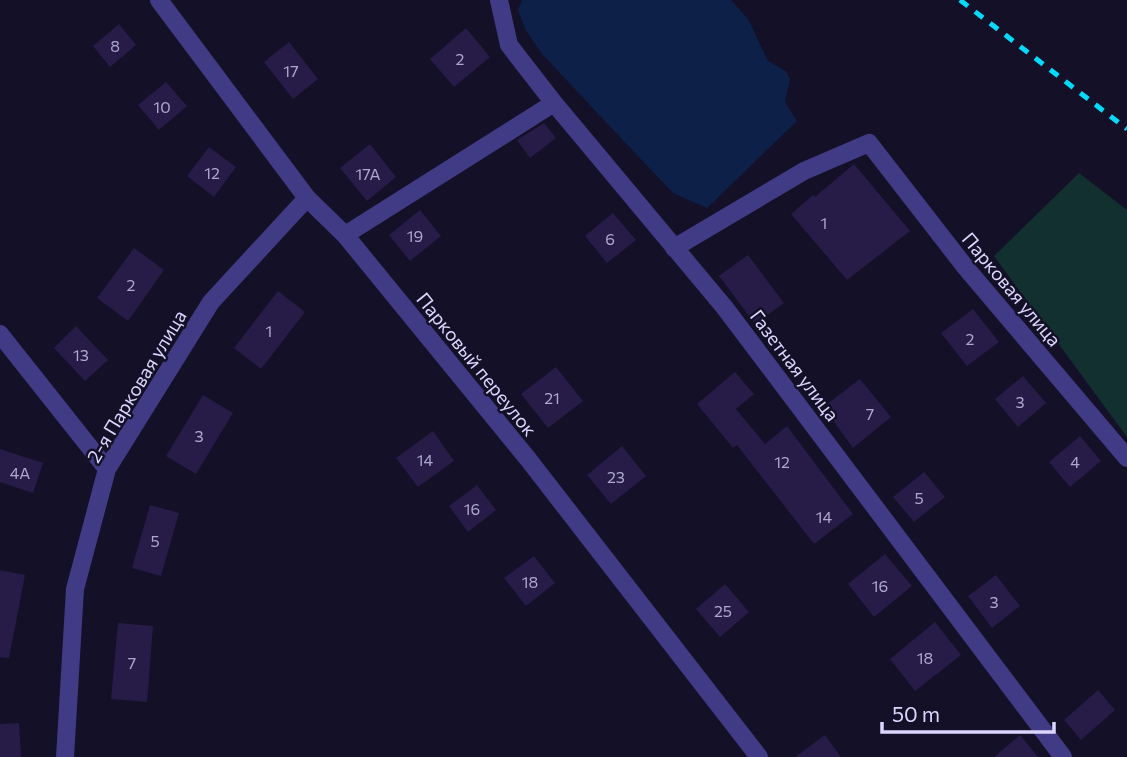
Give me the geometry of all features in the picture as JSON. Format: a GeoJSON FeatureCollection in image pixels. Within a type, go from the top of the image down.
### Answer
{"type":"FeatureCollection","features":[{"type":"Feature","properties":{"kind":"street","name":"Парковый переулок"},"geometry":{"type":"LineString","coordinates":[[159,0],[307,198],[345,236],[528,459],[759,757]]}},
{"type":"Feature","properties":{"kind":"street","name":"Газетная улица"},"geometry":{"type":"LineString","coordinates":[[499,0],[509,46],[733,319],[1063,757]]}},
{"type":"Feature","properties":{"kind":"street"},"geometry":{"type":"LineString","coordinates":[[345,236],[554,103]]}},
{"type":"Feature","properties":{"kind":"street","name":"Парковая улица"},"geometry":{"type":"LineString","coordinates":[[674,248],[804,171],[869,143],[966,268],[1127,458]]}},
{"type":"Feature","properties":{"kind":"street","name":"2-я Парковая улица"},"geometry":{"type":"LineString","coordinates":[[65,757],[75,589],[107,468],[211,302],[307,198]]}},
{"type":"Feature","properties":{"kind":"street"},"geometry":{"type":"LineString","coordinates":[[0,334],[107,468]]}},
{"type":"Feature","properties":{"kind":"green space"},"geometry":{"type":"Polygon","coordinates":[[[1079,173],[1127,210],[1127,437],[994,256],[1079,173]]]}},
{"type":"Feature","properties":{"kind":"water"},"geometry":{"type":"Polygon","coordinates":[[[522,0],[731,0],[748,19],[768,61],[786,71],[790,79],[785,102],[797,121],[707,208],[673,193],[542,54],[525,29],[518,10],[522,0]]]}},
{"type":"Feature","properties":{"kind":"building"},"geometry":{"type":"Polygon","coordinates":[[[119,24],[136,45],[110,67],[93,46],[119,24]]]}},
{"type":"Feature","properties":{"kind":"building"},"geometry":{"type":"Polygon","coordinates":[[[466,28],[490,57],[454,87],[430,59],[466,28]]]}},
{"type":"Feature","properties":{"kind":"building"},"geometry":{"type":"Polygon","coordinates":[[[289,42],[318,79],[293,99],[264,62],[289,42]]]}},
{"type":"Feature","properties":{"kind":"building"},"geometry":{"type":"Polygon","coordinates":[[[166,82],[187,106],[159,130],[138,105],[166,82]]]}},
{"type":"Feature","properties":{"kind":"building"},"geometry":{"type":"Polygon","coordinates":[[[544,123],[556,138],[530,158],[517,140],[544,123]]]}},
{"type":"Feature","properties":{"kind":"building"},"geometry":{"type":"Polygon","coordinates":[[[370,144],[396,177],[367,201],[340,168],[370,144]]]}},
{"type":"Feature","properties":{"kind":"building"},"geometry":{"type":"Polygon","coordinates":[[[209,147],[236,167],[214,197],[187,176],[209,147]]]}},
{"type":"Feature","properties":{"kind":"building"},"geometry":{"type":"Polygon","coordinates":[[[854,164],[910,231],[847,280],[791,214],[854,164]]]}},
{"type":"Feature","properties":{"kind":"building"},"geometry":{"type":"Polygon","coordinates":[[[420,210],[441,236],[410,261],[389,235],[420,210]]]}},
{"type":"Feature","properties":{"kind":"building"},"geometry":{"type":"Polygon","coordinates":[[[613,213],[636,240],[607,263],[585,236],[613,213]]]}},
{"type":"Feature","properties":{"kind":"building"},"geometry":{"type":"Polygon","coordinates":[[[134,248],[164,270],[128,321],[97,298],[134,248]]]}},
{"type":"Feature","properties":{"kind":"building"},"geometry":{"type":"Polygon","coordinates":[[[748,255],[784,303],[755,324],[719,276],[748,255]]]}},
{"type":"Feature","properties":{"kind":"building"},"geometry":{"type":"Polygon","coordinates":[[[278,291],[305,312],[261,369],[234,348],[278,291]]]}},
{"type":"Feature","properties":{"kind":"building"},"geometry":{"type":"Polygon","coordinates":[[[973,309],[999,342],[967,366],[941,333],[973,309]]]}},
{"type":"Feature","properties":{"kind":"building"},"geometry":{"type":"Polygon","coordinates":[[[76,326],[108,360],[85,381],[54,348],[76,326]]]}},
{"type":"Feature","properties":{"kind":"building"},"geometry":{"type":"Polygon","coordinates":[[[556,367],[583,401],[548,428],[521,394],[556,367]]]}},
{"type":"Feature","properties":{"kind":"building"},"geometry":{"type":"Polygon","coordinates":[[[735,372],[754,394],[736,409],[765,444],[787,426],[853,514],[814,544],[737,445],[733,448],[697,404],[735,372]]]}},
{"type":"Feature","properties":{"kind":"building"},"geometry":{"type":"Polygon","coordinates":[[[1023,376],[1046,403],[1018,427],[995,399],[1023,376]]]}},
{"type":"Feature","properties":{"kind":"building"},"geometry":{"type":"Polygon","coordinates":[[[860,379],[891,417],[853,448],[823,407],[860,379]]]}},
{"type":"Feature","properties":{"kind":"building"},"geometry":{"type":"Polygon","coordinates":[[[203,395],[233,413],[196,474],[166,456],[203,395]]]}},
{"type":"Feature","properties":{"kind":"building"},"geometry":{"type":"Polygon","coordinates":[[[433,431],[454,461],[418,487],[396,458],[433,431]]]}},
{"type":"Feature","properties":{"kind":"building"},"geometry":{"type":"Polygon","coordinates":[[[1080,436],[1101,461],[1070,487],[1049,462],[1080,436]]]}},
{"type":"Feature","properties":{"kind":"building"},"geometry":{"type":"Polygon","coordinates":[[[622,446],[646,476],[611,504],[587,475],[622,446]]]}},
{"type":"Feature","properties":{"kind":"building"},"geometry":{"type":"Polygon","coordinates":[[[0,449],[43,463],[33,493],[0,482],[0,449]]]}},
{"type":"Feature","properties":{"kind":"building"},"geometry":{"type":"Polygon","coordinates":[[[924,472],[945,497],[914,522],[893,497],[924,472]]]}},
{"type":"Feature","properties":{"kind":"building"},"geometry":{"type":"Polygon","coordinates":[[[477,485],[496,510],[468,532],[449,506],[477,485]]]}},
{"type":"Feature","properties":{"kind":"building"},"geometry":{"type":"Polygon","coordinates":[[[150,505],[179,513],[161,576],[132,568],[150,505]]]}},
{"type":"Feature","properties":{"kind":"building"},"geometry":{"type":"Polygon","coordinates":[[[885,554],[912,586],[874,617],[848,584],[885,554]]]}},
{"type":"Feature","properties":{"kind":"building"},"geometry":{"type":"Polygon","coordinates":[[[534,556],[555,583],[526,606],[504,578],[534,556]]]}},
{"type":"Feature","properties":{"kind":"building"},"geometry":{"type":"Polygon","coordinates":[[[0,570],[25,575],[9,658],[0,657],[0,570]]]}},
{"type":"Feature","properties":{"kind":"building"},"geometry":{"type":"Polygon","coordinates":[[[996,575],[1020,606],[992,628],[968,596],[996,575]]]}},
{"type":"Feature","properties":{"kind":"building"},"geometry":{"type":"Polygon","coordinates":[[[725,584],[749,612],[720,637],[696,609],[725,584]]]}},
{"type":"Feature","properties":{"kind":"building"},"geometry":{"type":"Polygon","coordinates":[[[935,622],[961,655],[915,691],[890,659],[935,622]]]}},
{"type":"Feature","properties":{"kind":"building"},"geometry":{"type":"Polygon","coordinates":[[[118,623],[153,626],[147,702],[111,699],[118,623]]]}},
{"type":"Feature","properties":{"kind":"building"},"geometry":{"type":"Polygon","coordinates":[[[1098,690],[1115,710],[1081,740],[1064,720],[1098,690]]]}},
{"type":"Feature","properties":{"kind":"building"},"geometry":{"type":"Polygon","coordinates":[[[19,723],[21,757],[0,757],[0,724],[19,723]]]}},
{"type":"Feature","properties":{"kind":"building"},"geometry":{"type":"Polygon","coordinates":[[[825,735],[841,757],[795,757],[825,735]]]}},
{"type":"Feature","properties":{"kind":"building"},"geometry":{"type":"Polygon","coordinates":[[[1020,735],[1038,757],[994,757],[1020,735]]]}},
{"type":"Feature","properties":{"kind":"railway"},"geometry":{"type":"LineString","coordinates":[[960,0],[1127,129]]}}]}
